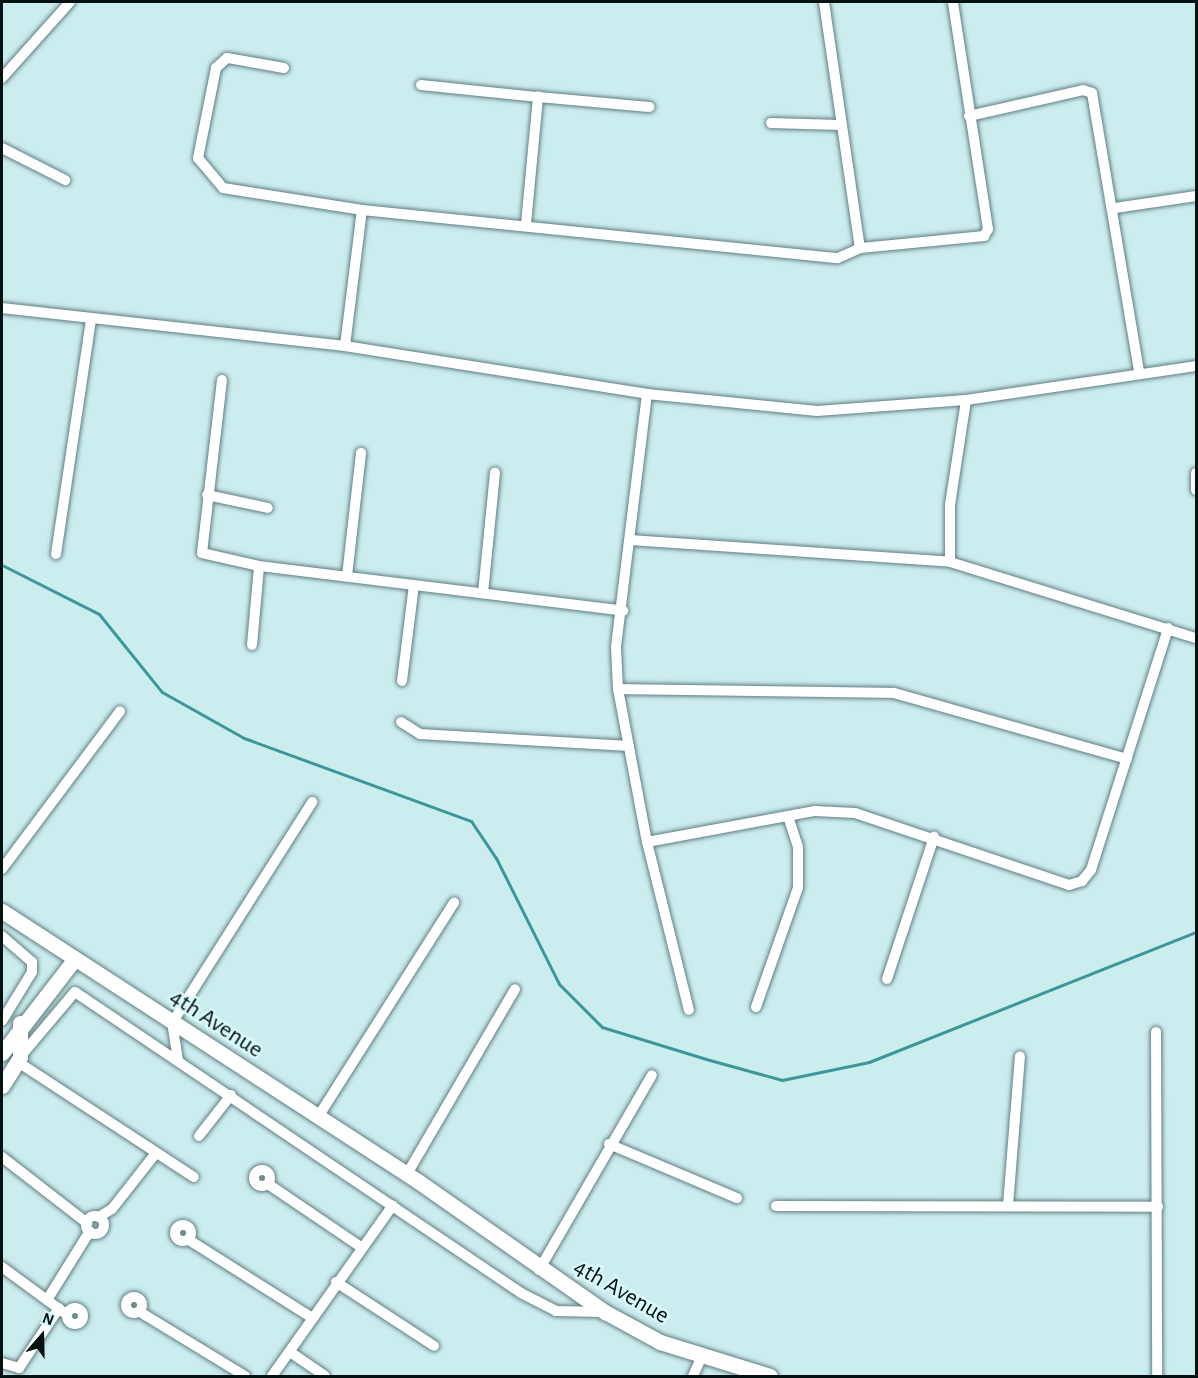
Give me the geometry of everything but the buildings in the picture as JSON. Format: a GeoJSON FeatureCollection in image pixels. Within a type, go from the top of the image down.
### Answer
{"type":"FeatureCollection","features":[{"type":"Feature","properties":{"kind":"main road","name":"4th Avenue"},"geometry":{"type":"LineString","coordinates":[[2,912],[73,961],[407,1174],[539,1270],[605,1312],[701,1358],[767,1376]]}},
{"type":"Feature","properties":{"kind":"main road"},"geometry":{"type":"LineString","coordinates":[[2,1053],[20,1023],[73,961]]}},
{"type":"Feature","properties":{"kind":"main road"},"geometry":{"type":"LineString","coordinates":[[2,1086],[19,1059],[20,1023]]}},
{"type":"Feature","properties":{"kind":"street"},"geometry":{"type":"LineString","coordinates":[[2,78],[70,2]]}},
{"type":"Feature","properties":{"kind":"street"},"geometry":{"type":"LineString","coordinates":[[824,2],[840,125],[860,248]]}},
{"type":"Feature","properties":{"kind":"street"},"geometry":{"type":"LineString","coordinates":[[284,68],[221,62],[198,158],[223,188],[362,210],[526,224],[838,258],[860,248],[984,236],[988,229],[952,2]]}},
{"type":"Feature","properties":{"kind":"street"},"geometry":{"type":"LineString","coordinates":[[421,85],[650,106]]}},
{"type":"Feature","properties":{"kind":"street"},"geometry":{"type":"LineString","coordinates":[[969,116],[1083,90],[1092,93],[1115,208],[1139,372]]}},
{"type":"Feature","properties":{"kind":"street"},"geometry":{"type":"LineString","coordinates":[[526,224],[538,97]]}},
{"type":"Feature","properties":{"kind":"street"},"geometry":{"type":"LineString","coordinates":[[771,123],[840,125]]}},
{"type":"Feature","properties":{"kind":"street"},"geometry":{"type":"LineString","coordinates":[[2,148],[65,180]]}},
{"type":"Feature","properties":{"kind":"street"},"geometry":{"type":"LineString","coordinates":[[1115,208],[1197,196]]}},
{"type":"Feature","properties":{"kind":"street"},"geometry":{"type":"LineString","coordinates":[[345,346],[362,210]]}},
{"type":"Feature","properties":{"kind":"street"},"geometry":{"type":"LineString","coordinates":[[2,308],[345,346],[647,394],[817,411],[966,400],[1139,372],[1197,366]]}},
{"type":"Feature","properties":{"kind":"street"},"geometry":{"type":"LineString","coordinates":[[56,554],[91,319]]}},
{"type":"Feature","properties":{"kind":"street"},"geometry":{"type":"LineString","coordinates":[[222,380],[202,553],[259,566],[623,611]]}},
{"type":"Feature","properties":{"kind":"street"},"geometry":{"type":"LineString","coordinates":[[647,394],[623,611],[616,647],[618,689],[647,842],[689,1010]]}},
{"type":"Feature","properties":{"kind":"street"},"geometry":{"type":"LineString","coordinates":[[950,562],[950,505],[966,400]]}},
{"type":"Feature","properties":{"kind":"street"},"geometry":{"type":"LineString","coordinates":[[348,576],[362,453]]}},
{"type":"Feature","properties":{"kind":"street"},"geometry":{"type":"LineString","coordinates":[[483,593],[495,473]]}},
{"type":"Feature","properties":{"kind":"street"},"geometry":{"type":"LineString","coordinates":[[1197,473],[1197,490]]}},
{"type":"Feature","properties":{"kind":"street"},"geometry":{"type":"LineString","coordinates":[[207,495],[268,508]]}},
{"type":"Feature","properties":{"kind":"street"},"geometry":{"type":"LineString","coordinates":[[631,540],[950,562],[1197,638]]}},
{"type":"Feature","properties":{"kind":"street"},"geometry":{"type":"LineString","coordinates":[[252,645],[259,566]]}},
{"type":"Feature","properties":{"kind":"street"},"geometry":{"type":"LineString","coordinates":[[402,681],[414,585]]}},
{"type":"Feature","properties":{"kind":"street"},"geometry":{"type":"LineString","coordinates":[[647,842],[788,817],[855,813],[934,837],[1069,885],[1082,881],[1091,870],[1168,628]]}},
{"type":"Feature","properties":{"kind":"street"},"geometry":{"type":"LineString","coordinates":[[618,689],[894,693],[1127,759]]}},
{"type":"Feature","properties":{"kind":"street"},"geometry":{"type":"LineString","coordinates":[[2,869],[120,711]]}},
{"type":"Feature","properties":{"kind":"street"},"geometry":{"type":"LineString","coordinates":[[401,722],[420,734],[629,746]]}},
{"type":"Feature","properties":{"kind":"street"},"geometry":{"type":"LineString","coordinates":[[178,1060],[172,1023],[312,802]]}},
{"type":"Feature","properties":{"kind":"street"},"geometry":{"type":"LineString","coordinates":[[756,1007],[798,888],[798,847],[788,817]]}},
{"type":"Feature","properties":{"kind":"street"},"geometry":{"type":"LineString","coordinates":[[887,979],[934,837]]}},
{"type":"Feature","properties":{"kind":"street"},"geometry":{"type":"LineString","coordinates":[[318,1117],[454,903]]}},
{"type":"Feature","properties":{"kind":"street"},"geometry":{"type":"LineString","coordinates":[[2,936],[32,962],[32,972],[2,1022]]}},
{"type":"Feature","properties":{"kind":"street"},"geometry":{"type":"LineString","coordinates":[[407,1174],[514,989]]}},
{"type":"Feature","properties":{"kind":"street"},"geometry":{"type":"LineString","coordinates":[[194,1177],[19,1059],[75,992],[540,1303],[563,1312],[605,1312]]}},
{"type":"Feature","properties":{"kind":"street"},"geometry":{"type":"LineString","coordinates":[[1156,1032],[1157,1377]]}},
{"type":"Feature","properties":{"kind":"street"},"geometry":{"type":"LineString","coordinates":[[1008,1205],[1020,1056]]}},
{"type":"Feature","properties":{"kind":"street"},"geometry":{"type":"LineString","coordinates":[[539,1270],[609,1144],[652,1075]]}},
{"type":"Feature","properties":{"kind":"street"},"geometry":{"type":"LineString","coordinates":[[199,1136],[231,1095]]}},
{"type":"Feature","properties":{"kind":"street"},"geometry":{"type":"LineString","coordinates":[[609,1144],[737,1198]]}},
{"type":"Feature","properties":{"kind":"street"},"geometry":{"type":"LineString","coordinates":[[47,1300],[88,1227],[112,1209],[156,1153]]}},
{"type":"Feature","properties":{"kind":"street"},"geometry":{"type":"LineString","coordinates":[[2,1157],[88,1227]]}},
{"type":"Feature","properties":{"kind":"street"},"geometry":{"type":"LineString","coordinates":[[268,1184],[361,1247]]}},
{"type":"Feature","properties":{"kind":"street"},"geometry":{"type":"LineString","coordinates":[[272,1377],[311,1317],[393,1205]]}},
{"type":"Feature","properties":{"kind":"street"},"geometry":{"type":"LineString","coordinates":[[776,1206],[1158,1207]]}},
{"type":"Feature","properties":{"kind":"street"},"geometry":{"type":"LineString","coordinates":[[189,1240],[311,1317]]}},
{"type":"Feature","properties":{"kind":"street"},"geometry":{"type":"LineString","coordinates":[[2,1267],[63,1311],[19,1368],[2,1364],[2,1371]]}},
{"type":"Feature","properties":{"kind":"street"},"geometry":{"type":"LineString","coordinates":[[336,1282],[434,1346]]}},
{"type":"Feature","properties":{"kind":"street"},"geometry":{"type":"LineString","coordinates":[[140,1312],[245,1377]]}},
{"type":"Feature","properties":{"kind":"street"},"geometry":{"type":"LineString","coordinates":[[290,1352],[325,1377]]}},
{"type":"Feature","properties":{"kind":"street"},"geometry":{"type":"LineString","coordinates":[[693,1377],[701,1358]]}},
{"type":"Feature","properties":{"kind":"waterway"},"geometry":{"type":"LineString","coordinates":[[2,565],[99,614],[162,692],[244,738],[471,821],[496,858],[559,984],[602,1027],[706,1059],[782,1080],[869,1062],[1196,932]]}}]}
